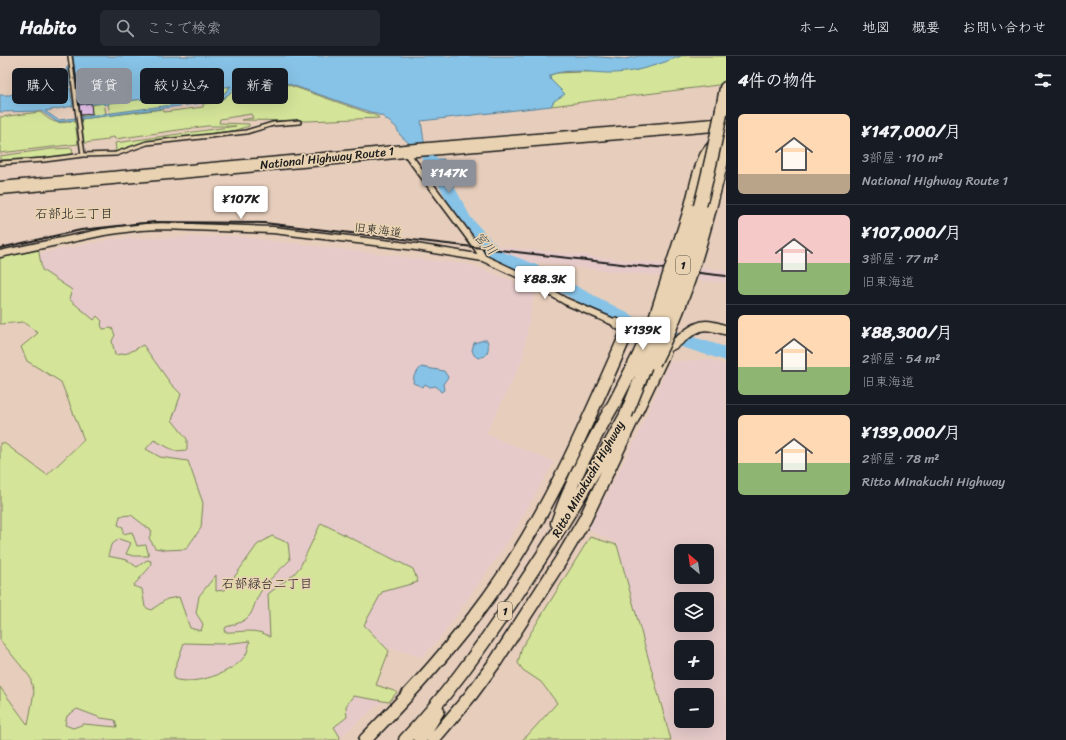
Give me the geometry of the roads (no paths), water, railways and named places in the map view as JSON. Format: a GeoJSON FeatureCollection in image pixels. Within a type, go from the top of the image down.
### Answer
{"type":"FeatureCollection","features":[{"type":"Feature","properties":{"kind":"highway","name":"Ritto Minakuchi Highway"},"geometry":{"type":"LineString","coordinates":[[405,740],[458,679],[551,543],[596,470],[626,415],[655,341],[685,256],[708,177],[726,88]]}},
{"type":"Feature","properties":{"kind":"highway","name":"National Highway Route 1"},"geometry":{"type":"LineString","coordinates":[[0,188],[409,150],[726,124]]}},
{"type":"Feature","properties":{"kind":"highway","name":"1"},"geometry":{"type":"LineString","coordinates":[[551,543],[566,498],[594,438],[615,402],[639,355],[655,318],[690,210],[700,169],[707,154],[721,140],[726,132]]}},
{"type":"Feature","properties":{"kind":"highway","name":"1"},"geometry":{"type":"LineString","coordinates":[[626,415],[672,326],[698,251],[726,145]]}},
{"type":"Feature","properties":{"kind":"highway"},"geometry":{"type":"LineString","coordinates":[[365,740],[427,676],[489,597],[513,561],[535,524],[583,433],[628,330]]}},
{"type":"Feature","properties":{"kind":"highway"},"geometry":{"type":"LineString","coordinates":[[433,740],[471,695],[496,661],[561,560],[585,519],[671,345]]}},
{"type":"Feature","properties":{"kind":"highway"},"geometry":{"type":"LineString","coordinates":[[396,740],[458,679]]}},
{"type":"Feature","properties":{"kind":"highway"},"geometry":{"type":"LineString","coordinates":[[420,740],[458,679]]}},
{"type":"Feature","properties":{"kind":"street"},"geometry":{"type":"LineString","coordinates":[[409,150],[484,258]]}},
{"type":"Feature","properties":{"kind":"street","name":"旧東海道"},"geometry":{"type":"LineString","coordinates":[[0,254],[110,231],[162,226],[273,230],[416,247],[484,258],[528,279],[564,301],[616,323],[656,347],[671,345]]}},
{"type":"Feature","properties":{"kind":"street"},"geometry":{"type":"LineString","coordinates":[[671,345],[700,326],[709,326],[726,330]]}},
{"type":"Feature","properties":{"kind":"lane"},"geometry":{"type":"LineString","coordinates":[[70,56],[83,155]]}},
{"type":"Feature","properties":{"kind":"lane"},"geometry":{"type":"LineString","coordinates":[[0,162],[44,160],[83,155],[116,154],[147,143],[246,132],[273,124],[300,122]]}},
{"type":"Feature","properties":{"kind":"water"},"geometry":{"type":"Polygon","coordinates":[[[73,56],[590,56],[625,59],[639,56],[681,56],[632,71],[607,73],[566,71],[550,75],[550,79],[565,94],[554,101],[551,106],[421,121],[424,141],[436,159],[444,159],[443,168],[437,172],[423,156],[400,135],[396,127],[382,116],[288,84],[288,68],[232,68],[232,90],[224,97],[224,94],[231,86],[224,87],[224,68],[140,68],[140,99],[132,100],[132,68],[76,68],[76,76],[73,56]]]}},
{"type":"Feature","properties":{"kind":"water"},"geometry":{"type":"Polygon","coordinates":[[[68,66],[70,86],[68,86],[68,68],[67,68],[68,66]]]}},
{"type":"Feature","properties":{"kind":"water"},"geometry":{"type":"Polygon","coordinates":[[[68,88],[70,88],[73,106],[45,111],[58,120],[75,118],[75,120],[57,122],[41,111],[0,112],[0,95],[12,94],[12,104],[68,104],[68,88]]]}},
{"type":"Feature","properties":{"kind":"water"},"geometry":{"type":"Polygon","coordinates":[[[179,104],[196,104],[81,119],[81,117],[179,104]]]}},
{"type":"Feature","properties":{"kind":"water"},"geometry":{"type":"Polygon","coordinates":[[[487,340],[488,350],[485,356],[478,358],[474,355],[472,350],[474,343],[487,340]]]}},
{"type":"Feature","properties":{"kind":"water"},"geometry":{"type":"Polygon","coordinates":[[[421,367],[444,371],[448,377],[443,384],[444,390],[441,392],[436,386],[430,387],[425,384],[423,387],[413,383],[414,376],[421,367]]]}},
{"type":"Feature","properties":{"kind":"waterway","name":"宮川"},"geometry":{"type":"LineString","coordinates":[[429,158],[437,168],[466,222],[498,257],[532,270],[642,328],[726,354]]}},
{"type":"Feature","properties":{"kind":"railway"},"geometry":{"type":"LineString","coordinates":[[0,248],[81,230],[155,222],[264,223],[726,276]]}},
{"type":"Feature","properties":{"kind":"district","name":"石部北三丁目"},"geometry":{"type":"Point","coordinates":[74,213]}},
{"type":"Feature","properties":{"kind":"district","name":"石部緑台二丁目"},"geometry":{"type":"Point","coordinates":[267,583]}}]}
